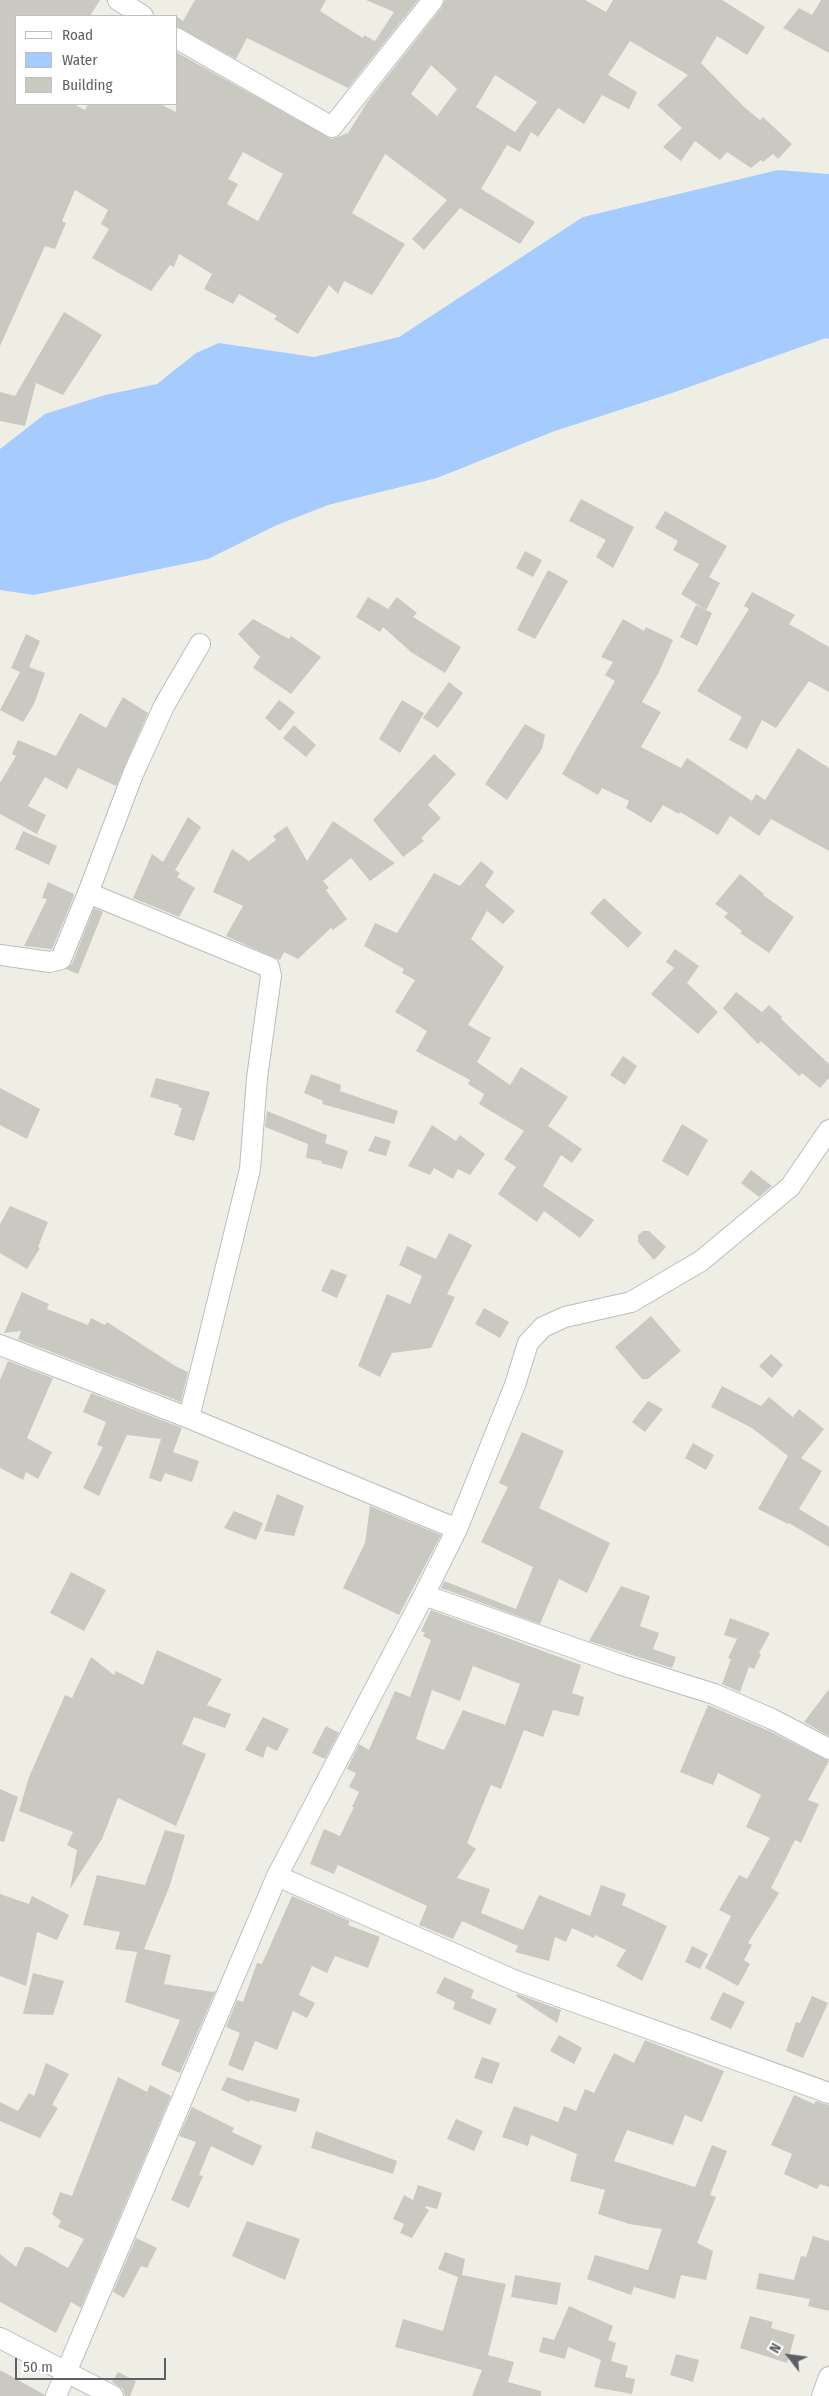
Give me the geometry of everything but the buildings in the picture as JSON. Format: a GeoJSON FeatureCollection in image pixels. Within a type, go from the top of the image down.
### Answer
{"type":"FeatureCollection","features":[{"type":"Feature","properties":{"kind":"street"},"geometry":{"type":"LineString","coordinates":[[118,0],[141,15]]}},
{"type":"Feature","properties":{"kind":"street"},"geometry":{"type":"LineString","coordinates":[[178,39],[332,127],[433,0]]}},
{"type":"Feature","properties":{"kind":"street"},"geometry":{"type":"LineString","coordinates":[[0,955],[50,962],[61,959],[133,774],[164,706],[200,644]]}},
{"type":"Feature","properties":{"kind":"street"},"geometry":{"type":"LineString","coordinates":[[88,893],[262,963],[269,967],[271,976],[257,1078],[250,1169],[189,1418]]}},
{"type":"Feature","properties":{"kind":"street"},"geometry":{"type":"LineString","coordinates":[[56,2396],[68,2372],[277,1876],[457,1529],[515,1385],[528,1343],[543,1327],[565,1317],[631,1302],[701,1261],[790,1187],[829,1130]]}},
{"type":"Feature","properties":{"kind":"street"},"geometry":{"type":"LineString","coordinates":[[0,1345],[189,1418],[457,1529]]}},
{"type":"Feature","properties":{"kind":"street"},"geometry":{"type":"LineString","coordinates":[[424,1595],[622,1665],[714,1694],[772,1719],[829,1748]]}},
{"type":"Feature","properties":{"kind":"street"},"geometry":{"type":"LineString","coordinates":[[277,1876],[516,1981],[829,2093]]}},
{"type":"Feature","properties":{"kind":"street"},"geometry":{"type":"LineString","coordinates":[[0,2338],[113,2396]]}},
{"type":"Feature","properties":{"kind":"street"},"geometry":{"type":"LineString","coordinates":[[822,2396],[829,2377]]}},
{"type":"Feature","properties":{"kind":"water"},"geometry":{"type":"Polygon","coordinates":[[[778,170],[829,174],[829,339],[826,338],[675,392],[552,432],[437,478],[328,505],[277,525],[208,559],[34,595],[0,590],[0,449],[45,414],[105,395],[157,384],[196,353],[219,343],[314,357],[399,337],[583,217],[778,170]]]}}]}
